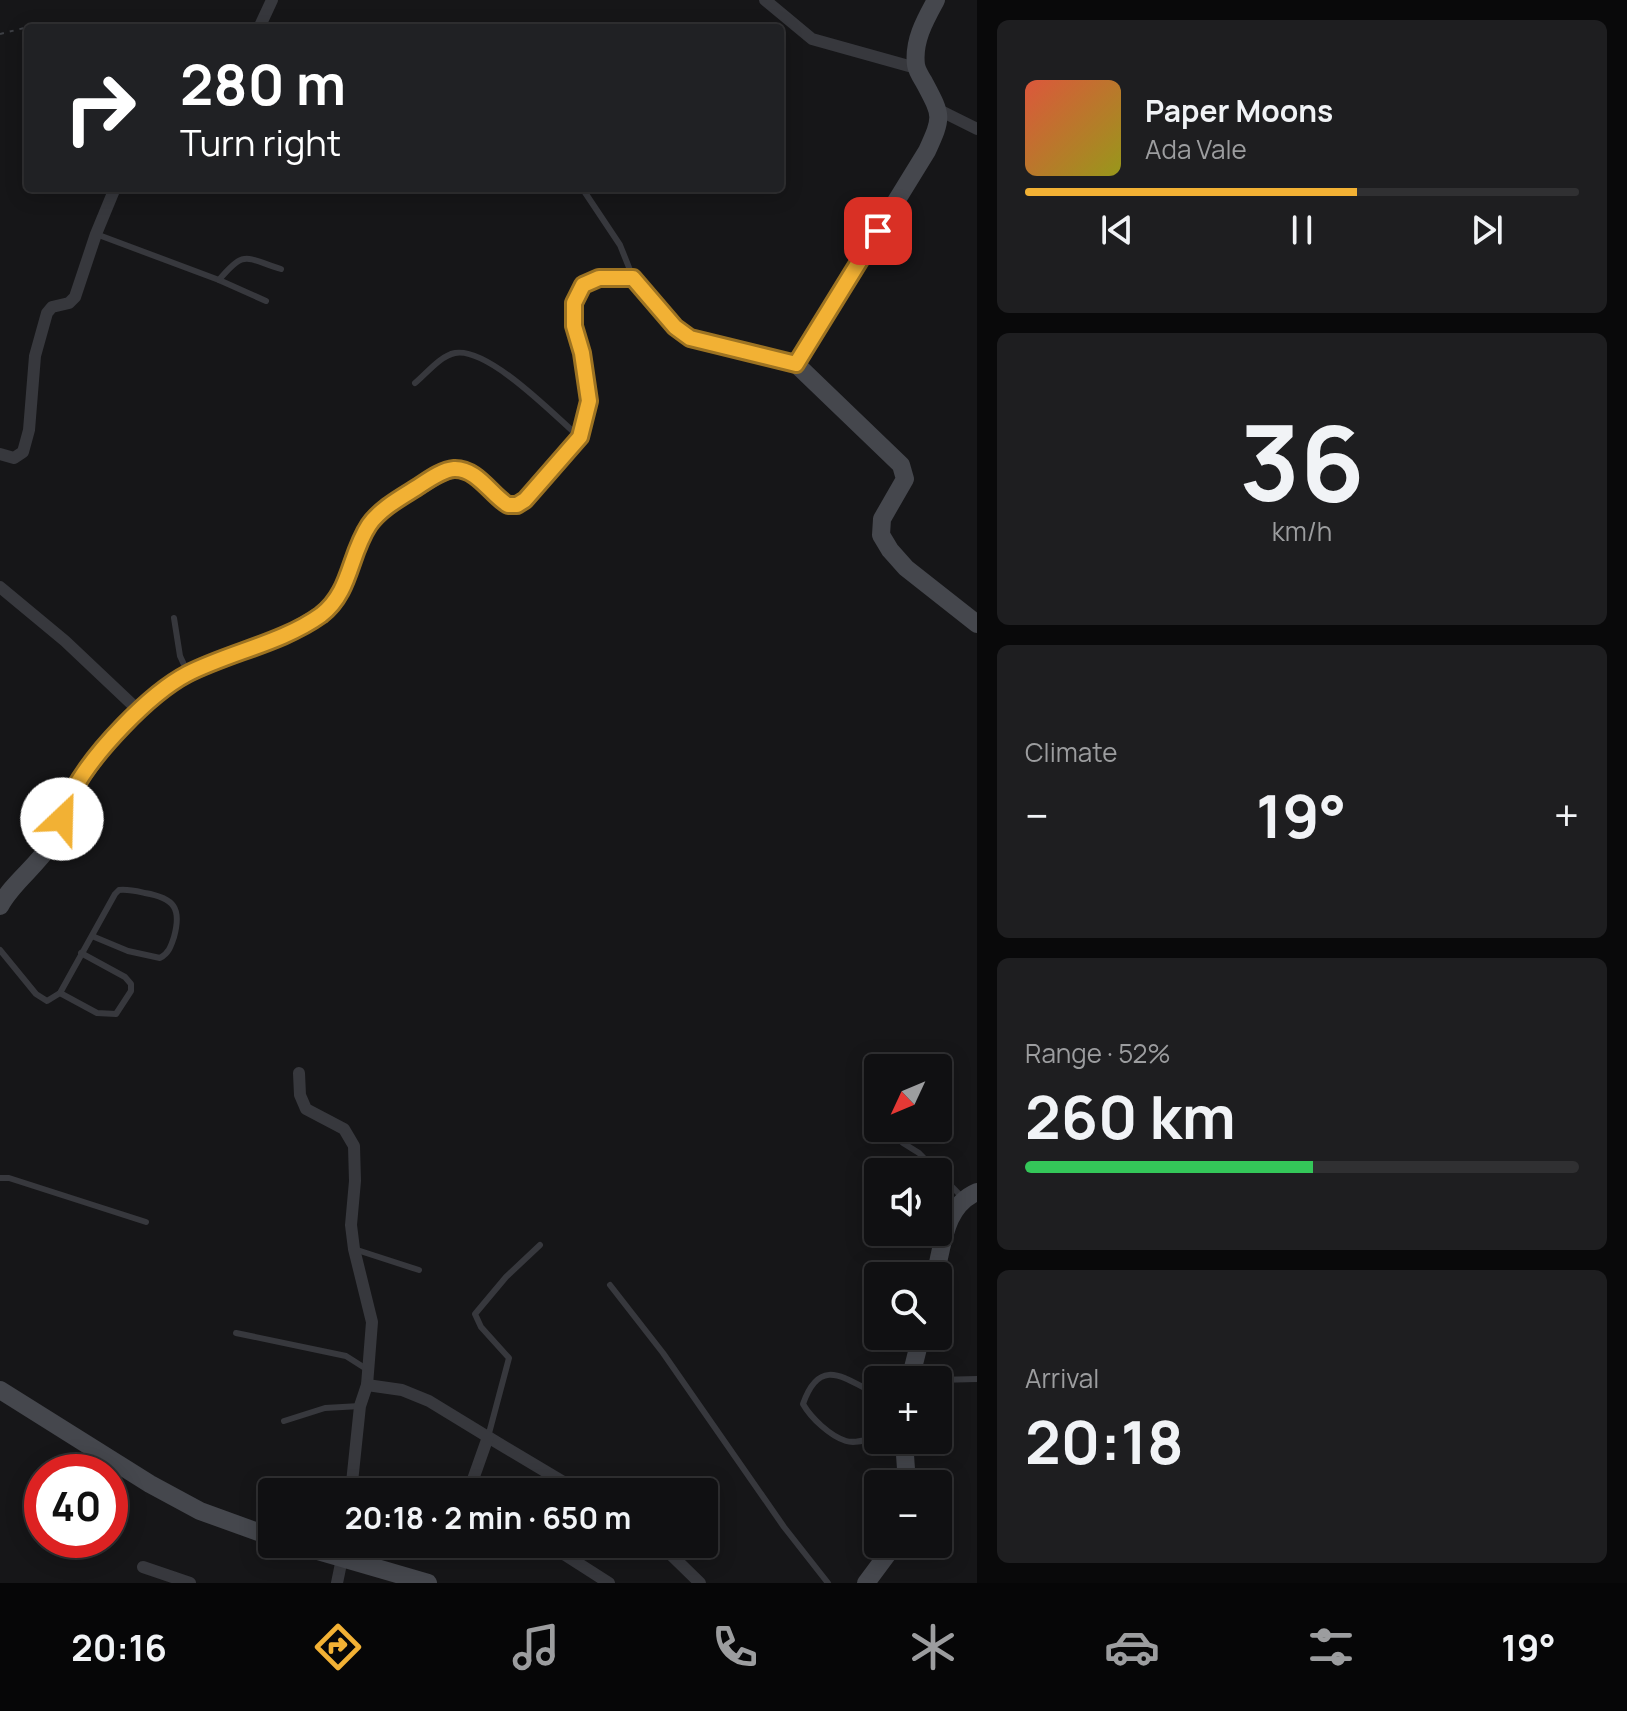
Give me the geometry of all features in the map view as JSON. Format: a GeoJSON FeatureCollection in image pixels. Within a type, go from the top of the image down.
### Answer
{"type":"FeatureCollection","features":[{"type":"Feature","properties":{"kind":"street"},"geometry":{"type":"LineString","coordinates":[[261,24],[272,0]]}},
{"type":"Feature","properties":{"kind":"street"},"geometry":{"type":"LineString","coordinates":[[765,0],[812,39],[916,68]]}},
{"type":"Feature","properties":{"kind":"street"},"geometry":{"type":"LineString","coordinates":[[936,0],[921,29],[916,48],[916,68],[939,110],[977,129]]}},
{"type":"Feature","properties":{"kind":"street"},"geometry":{"type":"LineString","coordinates":[[796,364],[927,151],[936,130],[939,110]]}},
{"type":"Feature","properties":{"kind":"street"},"geometry":{"type":"LineString","coordinates":[[0,454],[14,458],[23,452],[29,430],[35,356],[47,313],[52,307],[69,303],[75,297],[113,192]]}},
{"type":"Feature","properties":{"kind":"street"},"geometry":{"type":"LineString","coordinates":[[0,906],[50,845],[73,791],[89,767],[138,710],[188,674],[292,631],[320,615],[337,599],[347,581],[360,541],[370,522],[390,504],[440,473],[454,469],[470,472],[508,505],[517,505],[525,500],[580,437],[589,401],[582,353],[574,326],[574,303],[583,285],[599,278],[633,278],[675,327],[690,338],[796,364],[901,465],[905,479],[882,519],[881,535],[890,550],[906,568],[977,624]]}},
{"type":"Feature","properties":{"kind":"street"},"geometry":{"type":"LineString","coordinates":[[0,587],[45,623],[138,710]]}},
{"type":"Feature","properties":{"kind":"street"},"geometry":{"type":"LineString","coordinates":[[299,1073],[300,1095],[306,1109],[344,1129],[354,1146],[351,1225],[372,1322],[367,1385],[360,1406],[352,1478]]}},
{"type":"Feature","properties":{"kind":"street"},"geometry":{"type":"LineString","coordinates":[[938,1262],[949,1219],[970,1196]]}},
{"type":"Feature","properties":{"kind":"street"},"geometry":{"type":"LineString","coordinates":[[367,1385],[402,1390],[429,1401],[557,1478]]}},
{"type":"Feature","properties":{"kind":"street"},"geometry":{"type":"LineString","coordinates":[[0,1390],[175,1498],[200,1511],[258,1532]]}},
{"type":"Feature","properties":{"kind":"street"},"geometry":{"type":"LineString","coordinates":[[473,1478],[488,1437]]}},
{"type":"Feature","properties":{"kind":"street"},"geometry":{"type":"LineString","coordinates":[[337,1583],[343,1558]]}},
{"type":"Feature","properties":{"kind":"street"},"geometry":{"type":"LineString","coordinates":[[360,1558],[428,1583]]}},
{"type":"Feature","properties":{"kind":"street"},"geometry":{"type":"LineString","coordinates":[[570,1558],[609,1583]]}},
{"type":"Feature","properties":{"kind":"street"},"geometry":{"type":"LineString","coordinates":[[674,1558],[700,1583]]}},
{"type":"Feature","properties":{"kind":"street"},"geometry":{"type":"LineString","coordinates":[[866,1583],[885,1558]]}},
{"type":"Feature","properties":{"kind":"street"},"geometry":{"type":"LineString","coordinates":[[143,1567],[190,1583]]}},
{"type":"Feature","properties":{"kind":"lane"},"geometry":{"type":"LineString","coordinates":[[585,192],[620,245],[633,278]]}},
{"type":"Feature","properties":{"kind":"lane"},"geometry":{"type":"LineString","coordinates":[[96,234],[266,301]]}},
{"type":"Feature","properties":{"kind":"lane"},"geometry":{"type":"LineString","coordinates":[[219,280],[238,259],[245,258],[281,269]]}},
{"type":"Feature","properties":{"kind":"lane"},"geometry":{"type":"LineString","coordinates":[[415,383],[445,358],[455,353],[470,353],[504,374],[580,437]]}},
{"type":"Feature","properties":{"kind":"lane"},"geometry":{"type":"LineString","coordinates":[[174,618],[180,656],[188,674]]}},
{"type":"Feature","properties":{"kind":"lane"},"geometry":{"type":"LineString","coordinates":[[0,950],[47,1001],[60,993],[81,953],[119,890],[158,895],[169,900],[176,911],[177,924],[170,949],[160,958],[128,951],[92,936]]}},
{"type":"Feature","properties":{"kind":"lane"},"geometry":{"type":"LineString","coordinates":[[60,993],[97,1013],[116,1014],[131,991],[131,984],[125,977],[81,953]]}},
{"type":"Feature","properties":{"kind":"lane"},"geometry":{"type":"LineString","coordinates":[[903,1143],[970,1196]]}},
{"type":"Feature","properties":{"kind":"lane"},"geometry":{"type":"LineString","coordinates":[[0,1178],[9,1178],[146,1222]]}},
{"type":"Feature","properties":{"kind":"lane"},"geometry":{"type":"LineString","coordinates":[[488,1437],[509,1358],[481,1327],[475,1314],[506,1277],[540,1245]]}},
{"type":"Feature","properties":{"kind":"lane"},"geometry":{"type":"LineString","coordinates":[[354,1249],[419,1270]]}},
{"type":"Feature","properties":{"kind":"lane"},"geometry":{"type":"LineString","coordinates":[[610,1285],[663,1353],[784,1527],[828,1583]]}},
{"type":"Feature","properties":{"kind":"lane"},"geometry":{"type":"LineString","coordinates":[[236,1333],[346,1356],[368,1370]]}},
{"type":"Feature","properties":{"kind":"lane"},"geometry":{"type":"LineString","coordinates":[[864,1388],[832,1373],[823,1375],[815,1382],[803,1404],[808,1413],[847,1441],[864,1439]]}},
{"type":"Feature","properties":{"kind":"lane"},"geometry":{"type":"LineString","coordinates":[[952,1380],[977,1379]]}},
{"type":"Feature","properties":{"kind":"lane"},"geometry":{"type":"LineString","coordinates":[[284,1421],[325,1408],[360,1406]]}},
{"type":"Feature","properties":{"kind":"path"},"geometry":{"type":"LineString","coordinates":[[0,34],[24,28]]}},
{"type":"Feature","properties":{"kind":"route"},"geometry":{"type":"LineString","coordinates":[[62,819],[73,791],[89,767],[138,710],[188,674],[292,631],[320,615],[337,599],[370,522],[390,504],[440,473],[454,469],[470,472],[508,505],[517,505],[525,500],[580,437],[589,401],[582,353],[574,326],[574,303],[583,285],[599,278],[633,278],[656,307],[690,338],[796,364],[878,231]]}}]}
